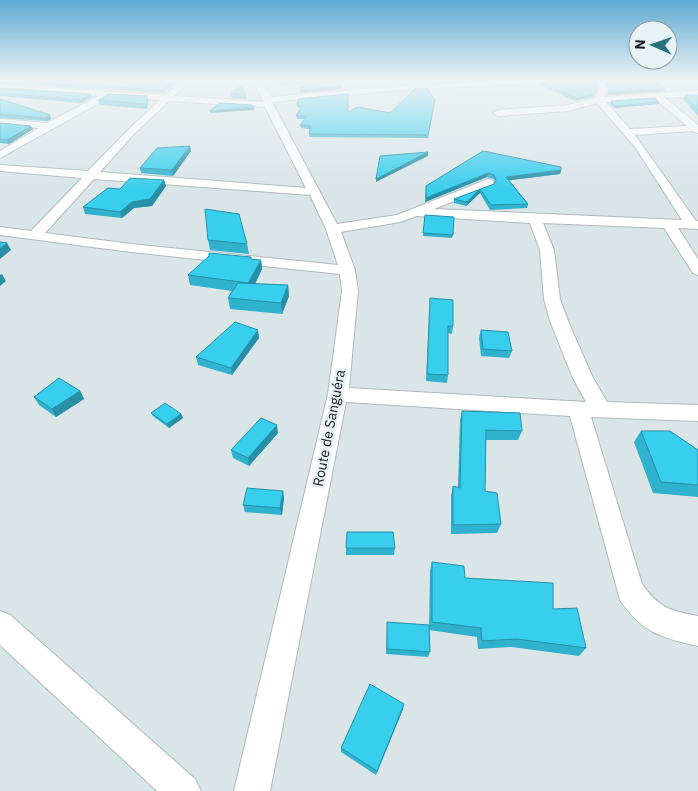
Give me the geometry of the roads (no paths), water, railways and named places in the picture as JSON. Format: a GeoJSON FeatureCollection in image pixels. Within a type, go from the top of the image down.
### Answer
{"type":"FeatureCollection","features":[{"type":"Feature","properties":{"kind":"street"},"geometry":{"type":"LineString","coordinates":[[0,154],[63,118]]}},
{"type":"Feature","properties":{"kind":"street"},"geometry":{"type":"LineString","coordinates":[[35,235],[89,176],[146,118]]}},
{"type":"Feature","properties":{"kind":"street","name":"Route de Sanguéra"},"geometry":{"type":"LineString","coordinates":[[252,791],[338,394],[350,290],[347,270],[333,229],[276,118]]}},
{"type":"Feature","properties":{"kind":"street"},"geometry":{"type":"LineString","coordinates":[[616,118],[629,132],[695,225]]}},
{"type":"Feature","properties":{"kind":"street"},"geometry":{"type":"LineString","coordinates":[[684,118],[697,129]]}},
{"type":"Feature","properties":{"kind":"street"},"geometry":{"type":"LineString","coordinates":[[0,122],[48,126]]}},
{"type":"Feature","properties":{"kind":"street"},"geometry":{"type":"LineString","coordinates":[[629,132],[697,129]]}},
{"type":"Feature","properties":{"kind":"street"},"geometry":{"type":"LineString","coordinates":[[0,168],[315,192]]}},
{"type":"Feature","properties":{"kind":"street"},"geometry":{"type":"LineString","coordinates":[[333,229],[400,218],[488,183]]}},
{"type":"Feature","properties":{"kind":"street"},"geometry":{"type":"LineString","coordinates":[[417,212],[534,219],[695,225]]}},
{"type":"Feature","properties":{"kind":"street"},"geometry":{"type":"LineString","coordinates":[[534,219],[547,250],[552,300],[582,376],[630,591],[646,614],[658,622],[698,631]]}},
{"type":"Feature","properties":{"kind":"street"},"geometry":{"type":"LineString","coordinates":[[668,224],[698,270]]}},
{"type":"Feature","properties":{"kind":"street"},"geometry":{"type":"LineString","coordinates":[[0,231],[131,248],[347,270]]}},
{"type":"Feature","properties":{"kind":"street"},"geometry":{"type":"LineString","coordinates":[[338,394],[589,409],[698,413]]}},
{"type":"Feature","properties":{"kind":"street"},"geometry":{"type":"LineString","coordinates":[[0,625],[183,791]]}}]}
